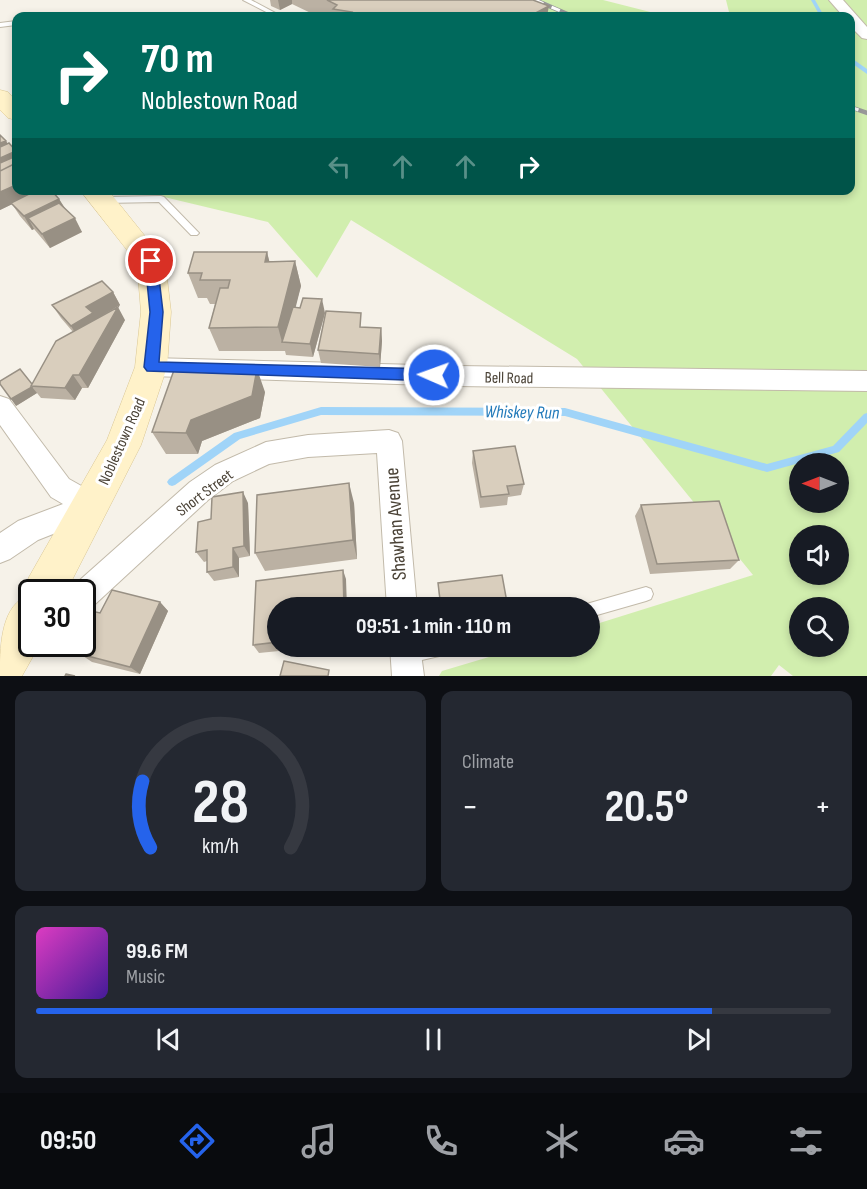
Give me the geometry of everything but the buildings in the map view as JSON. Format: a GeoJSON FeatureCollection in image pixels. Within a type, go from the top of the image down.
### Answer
{"type":"FeatureCollection","features":[{"type":"Feature","properties":{"kind":"main road"},"geometry":{"type":"LineString","coordinates":[[0,97],[12,109]]}},
{"type":"Feature","properties":{"kind":"main road","name":"Noblestown Road"},"geometry":{"type":"LineString","coordinates":[[51,579],[123,445],[152,367],[156,312],[151,261],[97,195]]}},
{"type":"Feature","properties":{"kind":"main road"},"geometry":{"type":"LineString","coordinates":[[11,662],[18,646]]}},
{"type":"Feature","properties":{"kind":"street"},"geometry":{"type":"LineString","coordinates":[[836,0],[846,12]]}},
{"type":"Feature","properties":{"kind":"street"},"geometry":{"type":"LineString","coordinates":[[855,22],[867,35]]}},
{"type":"Feature","properties":{"kind":"street","name":"Bell Road"},"geometry":{"type":"LineString","coordinates":[[152,367],[457,376],[867,381]]}},
{"type":"Feature","properties":{"kind":"street"},"geometry":{"type":"LineString","coordinates":[[0,406],[60,488],[91,506]]}},
{"type":"Feature","properties":{"kind":"street","name":"Short Street"},"geometry":{"type":"LineString","coordinates":[[96,584],[199,491],[224,473],[266,453],[308,446],[389,441]]}},
{"type":"Feature","properties":{"kind":"street","name":"Shawhan Avenue"},"geometry":{"type":"LineString","coordinates":[[389,441],[401,597]]}},
{"type":"Feature","properties":{"kind":"street"},"geometry":{"type":"LineString","coordinates":[[0,549],[28,530],[91,506]]}},
{"type":"Feature","properties":{"kind":"lane"},"geometry":{"type":"LineString","coordinates":[[246,0],[270,12]]}},
{"type":"Feature","properties":{"kind":"lane"},"geometry":{"type":"LineString","coordinates":[[97,195],[161,199],[194,233]]}},
{"type":"Feature","properties":{"kind":"lane"},"geometry":{"type":"LineString","coordinates":[[600,607],[646,594]]}},
{"type":"Feature","properties":{"kind":"green space"},"geometry":{"type":"Polygon","coordinates":[[[528,0],[603,0],[650,12],[544,12],[528,0]]]}},
{"type":"Feature","properties":{"kind":"green space"},"geometry":{"type":"Polygon","coordinates":[[[726,0],[867,0],[867,676],[793,676],[779,665],[771,676],[439,676],[442,671],[489,657],[600,657],[600,623],[753,575],[577,359],[351,220],[317,278],[268,222],[156,195],[855,195],[855,12],[729,12],[726,0]]]}},
{"type":"Feature","properties":{"kind":"waterway","name":"Whiskey Run"},"geometry":{"type":"LineString","coordinates":[[813,0],[820,12]]}},
{"type":"Feature","properties":{"kind":"waterway","name":"Whiskey Run"},"geometry":{"type":"LineString","coordinates":[[855,63],[867,72]]}},
{"type":"Feature","properties":{"kind":"waterway","name":"Whiskey Run"},"geometry":{"type":"LineString","coordinates":[[172,482],[237,436],[321,411],[565,412],[767,468],[836,449],[867,417]]}},
{"type":"Feature","properties":{"kind":"railway"},"geometry":{"type":"LineString","coordinates":[[535,0],[563,12]]}},
{"type":"Feature","properties":{"kind":"railway"},"geometry":{"type":"LineString","coordinates":[[855,109],[867,113]]}},
{"type":"Feature","properties":{"kind":"route"},"geometry":{"type":"LineString","coordinates":[[151,261],[156,312],[152,367],[434,375]]}}]}
